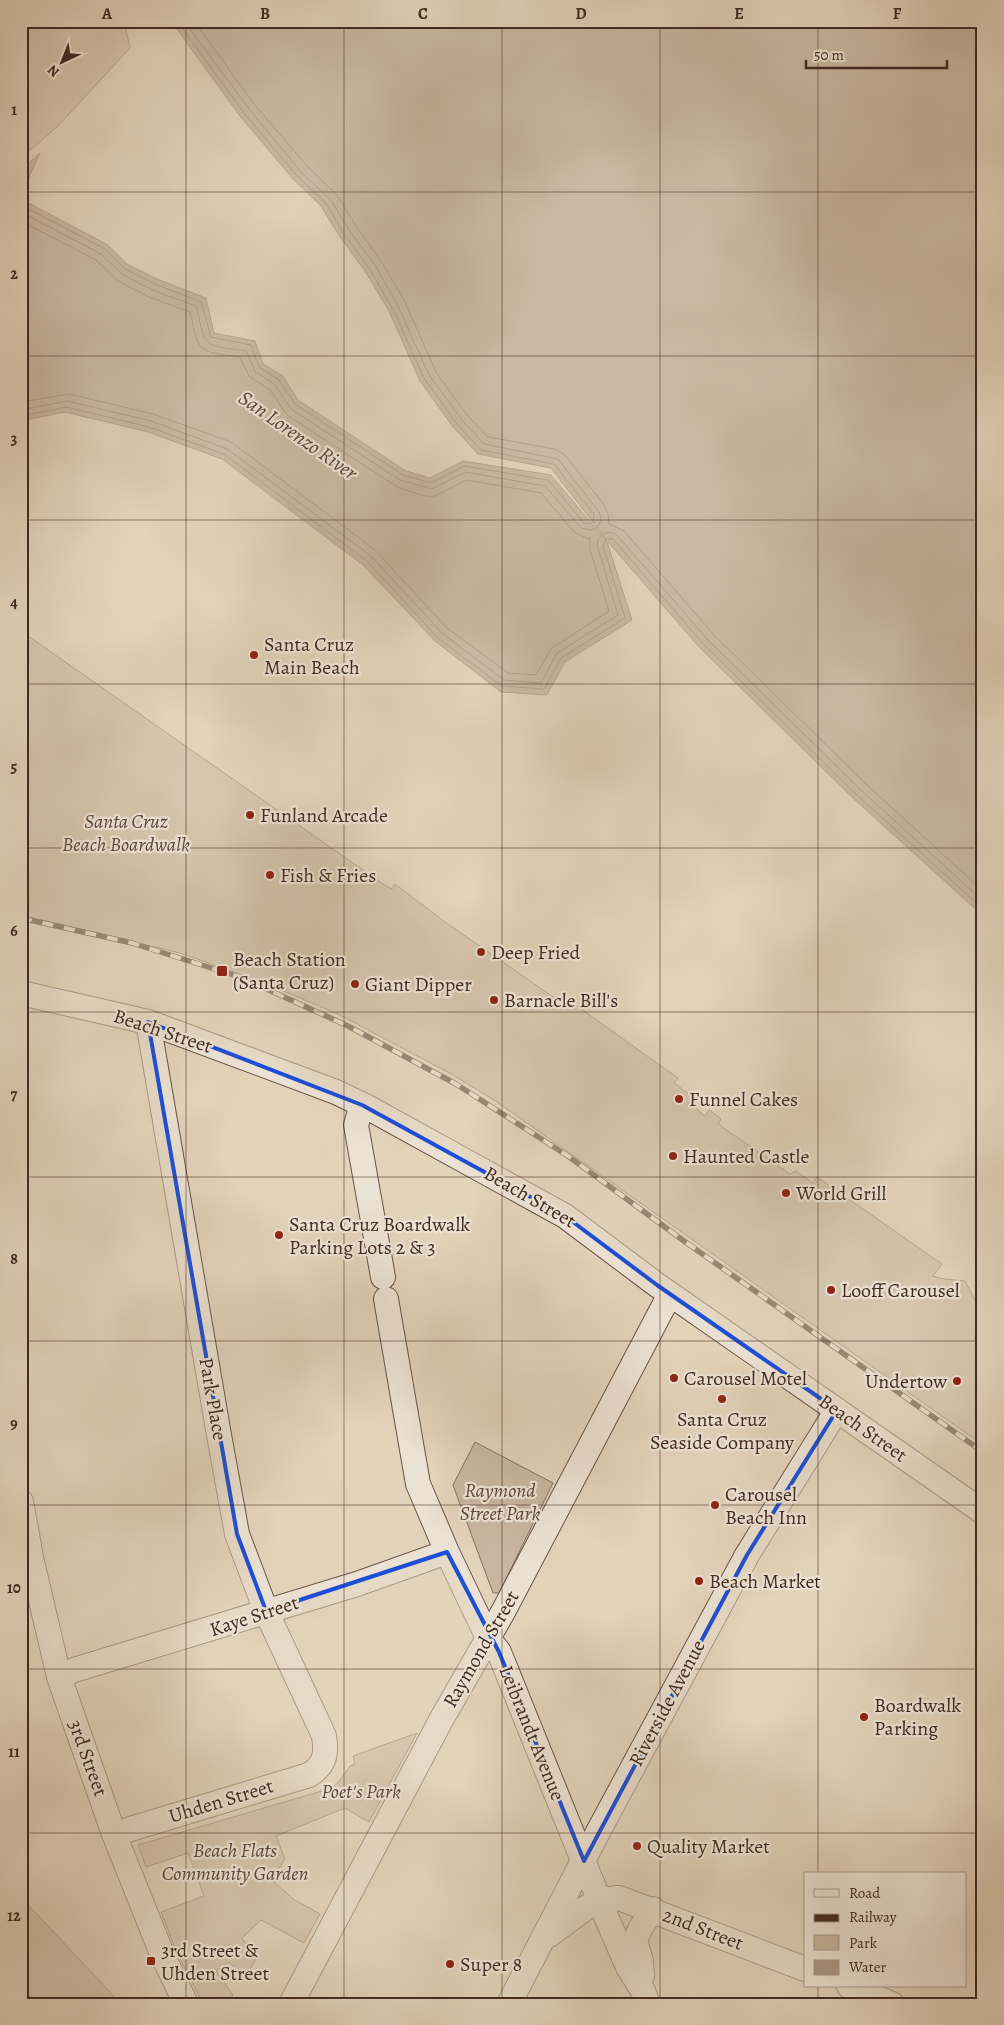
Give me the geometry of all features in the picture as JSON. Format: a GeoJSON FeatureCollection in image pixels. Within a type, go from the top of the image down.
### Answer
{"type":"FeatureCollection","features":[{"type":"Feature","properties":{"kind":"street","name":"Beach Street"},"geometry":{"type":"LineString","coordinates":[[21,993],[148,1022],[336,1092],[362,1104],[565,1216],[670,1294],[983,1512]]}},
{"type":"Feature","properties":{"kind":"street","name":"Park Place"},"geometry":{"type":"LineString","coordinates":[[148,1022],[218,1435],[237,1534],[266,1611],[324,1736],[326,1746],[324,1762]]}},
{"type":"Feature","properties":{"kind":"street","name":"Leibrandt Avenue"},"geometry":{"type":"LineString","coordinates":[[362,1104],[356,1125],[418,1484],[447,1552],[488,1638],[498,1652],[599,1900],[628,1967],[645,1997]]}},
{"type":"Feature","properties":{"kind":"street","name":"Raymond Street"},"geometry":{"type":"LineString","coordinates":[[291,2004],[670,1294]]}},
{"type":"Feature","properties":{"kind":"street","name":"Riverside Avenue"},"geometry":{"type":"LineString","coordinates":[[509,2004],[747,1555],[837,1410]]}},
{"type":"Feature","properties":{"kind":"street","name":"3rd Street"},"geometry":{"type":"LineString","coordinates":[[21,1502],[32,1562],[59,1676],[114,1834],[162,1954],[186,2004]]}},
{"type":"Feature","properties":{"kind":"street","name":"Kaye Street"},"geometry":{"type":"LineString","coordinates":[[59,1676],[357,1584],[447,1552]]}},
{"type":"Feature","properties":{"kind":"street","name":"Uhden Street"},"geometry":{"type":"LineString","coordinates":[[114,1834],[309,1774],[318,1770],[324,1762]]}},
{"type":"Feature","properties":{"kind":"street","name":"2nd Street"},"geometry":{"type":"LineString","coordinates":[[599,1900],[619,1898],[804,1969]]}},
{"type":"Feature","properties":{"kind":"street"},"geometry":{"type":"LineString","coordinates":[[544,1939],[599,1900]]}},
{"type":"Feature","properties":{"kind":"street","name":"Leibrandt Avenue"},"geometry":{"type":"LineString","coordinates":[[645,1997],[641,1961],[635,1940],[653,1910]]}},
{"type":"Feature","properties":{"kind":"street"},"geometry":{"type":"LineString","coordinates":[[854,1988],[892,2004]]}},
{"type":"Feature","properties":{"kind":"highlighted area"},"geometry":{"type":"Polygon","coordinates":[[[148,1022],[362,1105],[565,1216],[657,1285],[837,1410],[747,1555],[584,1861],[499,1652],[447,1552],[266,1611],[237,1534],[148,1022]]]}},
{"type":"Feature","properties":{"kind":"green space"},"geometry":{"type":"Polygon","coordinates":[[[21,21],[124,21],[130,48],[58,126],[21,158],[21,21]]]}},
{"type":"Feature","properties":{"kind":"green space","name":"Santa Cruz Beach Boardwalk"},"geometry":{"type":"Polygon","coordinates":[[[21,631],[383,884],[392,889],[395,884],[445,922],[559,1001],[563,996],[678,1078],[674,1083],[693,1097],[689,1103],[705,1116],[709,1110],[721,1119],[718,1124],[790,1174],[796,1171],[813,1183],[817,1177],[942,1264],[933,1276],[965,1281],[975,1300],[983,1302],[983,1445],[494,1100],[453,1075],[338,1014],[262,982],[180,953],[21,915],[21,631]]]}},
{"type":"Feature","properties":{"kind":"green space","name":"Raymond Street Park"},"geometry":{"type":"Polygon","coordinates":[[[475,1442],[553,1483],[499,1593],[493,1593],[453,1485],[475,1442]]]}},
{"type":"Feature","properties":{"kind":"green space","name":"Beach Flats Community Garden"},"geometry":{"type":"Polygon","coordinates":[[[417,1733],[369,1822],[345,1808],[276,1836],[285,1859],[272,1880],[293,1899],[320,1914],[304,1943],[261,1920],[242,1938],[256,1958],[244,1980],[229,1962],[216,1971],[233,1995],[228,2004],[203,2004],[177,1953],[161,1912],[204,1896],[188,1853],[146,1867],[138,1845],[332,1788],[350,1766],[355,1764],[353,1756],[417,1733]]]}},
{"type":"Feature","properties":{"kind":"green space"},"geometry":{"type":"Polygon","coordinates":[[[21,1897],[121,2004],[21,2004],[21,1897]]]}},
{"type":"Feature","properties":{"kind":"water"},"geometry":{"type":"Polygon","coordinates":[[[171,21],[983,21],[983,916],[854,799],[700,648],[608,542],[551,468],[478,454],[453,427],[420,381],[389,311],[365,271],[340,237],[321,206],[293,179],[240,116],[171,21]]]}},
{"type":"Feature","properties":{"kind":"water"},"geometry":{"type":"Polygon","coordinates":[[[40,153],[21,195],[21,170],[40,153]]]}},
{"type":"Feature","properties":{"kind":"water","name":"San Lorenzo River"},"geometry":{"type":"Polygon","coordinates":[[[21,199],[108,245],[127,264],[157,279],[206,298],[214,333],[255,341],[263,364],[283,376],[298,400],[406,471],[430,478],[463,461],[551,475],[607,542],[632,620],[565,662],[547,695],[501,692],[435,641],[363,565],[222,459],[148,432],[65,412],[21,421],[21,199]]]}},
{"type":"Feature","properties":{"kind":"water"},"geometry":{"type":"Polygon","coordinates":[[[21,1985],[37,2004],[21,2004],[21,1985]]]}},
{"type":"Feature","properties":{"kind":"railway"},"geometry":{"type":"LineString","coordinates":[[21,918],[132,943],[240,977],[348,1026],[456,1084],[568,1156],[684,1241],[983,1452]]}},
{"type":"Feature","properties":{"kind":"place","name":"Santa Cruz Main Beach"},"geometry":{"type":"Point","coordinates":[254,655]}},
{"type":"Feature","properties":{"kind":"place","name":"Funland Arcade"},"geometry":{"type":"Point","coordinates":[250,815]}},
{"type":"Feature","properties":{"kind":"place","name":"Fish & Fries"},"geometry":{"type":"Point","coordinates":[270,875]}},
{"type":"Feature","properties":{"kind":"place","name":"Deep Fried"},"geometry":{"type":"Point","coordinates":[481,952]}},
{"type":"Feature","properties":{"kind":"place","name":"Beach Station (Santa Cruz)"},"geometry":{"type":"Point","coordinates":[222,971]}},
{"type":"Feature","properties":{"kind":"place","name":"Giant Dipper"},"geometry":{"type":"Point","coordinates":[355,984]}},
{"type":"Feature","properties":{"kind":"place","name":"Barnacle Bill's"},"geometry":{"type":"Point","coordinates":[494,1000]}},
{"type":"Feature","properties":{"kind":"place","name":"Funnel Cakes"},"geometry":{"type":"Point","coordinates":[679,1099]}},
{"type":"Feature","properties":{"kind":"place","name":"Haunted Castle"},"geometry":{"type":"Point","coordinates":[673,1156]}},
{"type":"Feature","properties":{"kind":"place","name":"World Grill"},"geometry":{"type":"Point","coordinates":[786,1193]}},
{"type":"Feature","properties":{"kind":"place","name":"Santa Cruz Boardwalk Parking Lots 2 & 3"},"geometry":{"type":"Point","coordinates":[279,1235]}},
{"type":"Feature","properties":{"kind":"place","name":"Looff Carousel"},"geometry":{"type":"Point","coordinates":[831,1290]}},
{"type":"Feature","properties":{"kind":"place","name":"Carousel Motel"},"geometry":{"type":"Point","coordinates":[674,1378]}},
{"type":"Feature","properties":{"kind":"place","name":"Undertow"},"geometry":{"type":"Point","coordinates":[957,1381]}},
{"type":"Feature","properties":{"kind":"place","name":"Santa Cruz Seaside Company"},"geometry":{"type":"Point","coordinates":[722,1399]}},
{"type":"Feature","properties":{"kind":"place","name":"Carousel Beach Inn"},"geometry":{"type":"Point","coordinates":[715,1505]}},
{"type":"Feature","properties":{"kind":"place","name":"Beach Market"},"geometry":{"type":"Point","coordinates":[699,1581]}},
{"type":"Feature","properties":{"kind":"place","name":"Boardwalk Parking"},"geometry":{"type":"Point","coordinates":[864,1717]}},
{"type":"Feature","properties":{"kind":"place","name":"Quality Market"},"geometry":{"type":"Point","coordinates":[637,1846]}},
{"type":"Feature","properties":{"kind":"place","name":"3rd Street & Uhden Street"},"geometry":{"type":"Point","coordinates":[151,1961]}},
{"type":"Feature","properties":{"kind":"place","name":"Super 8"},"geometry":{"type":"Point","coordinates":[450,1964]}},
{"type":"Feature","properties":{"kind":"park label","name":"Poet's Park"},"geometry":{"type":"Point","coordinates":[361,1791]}}]}
